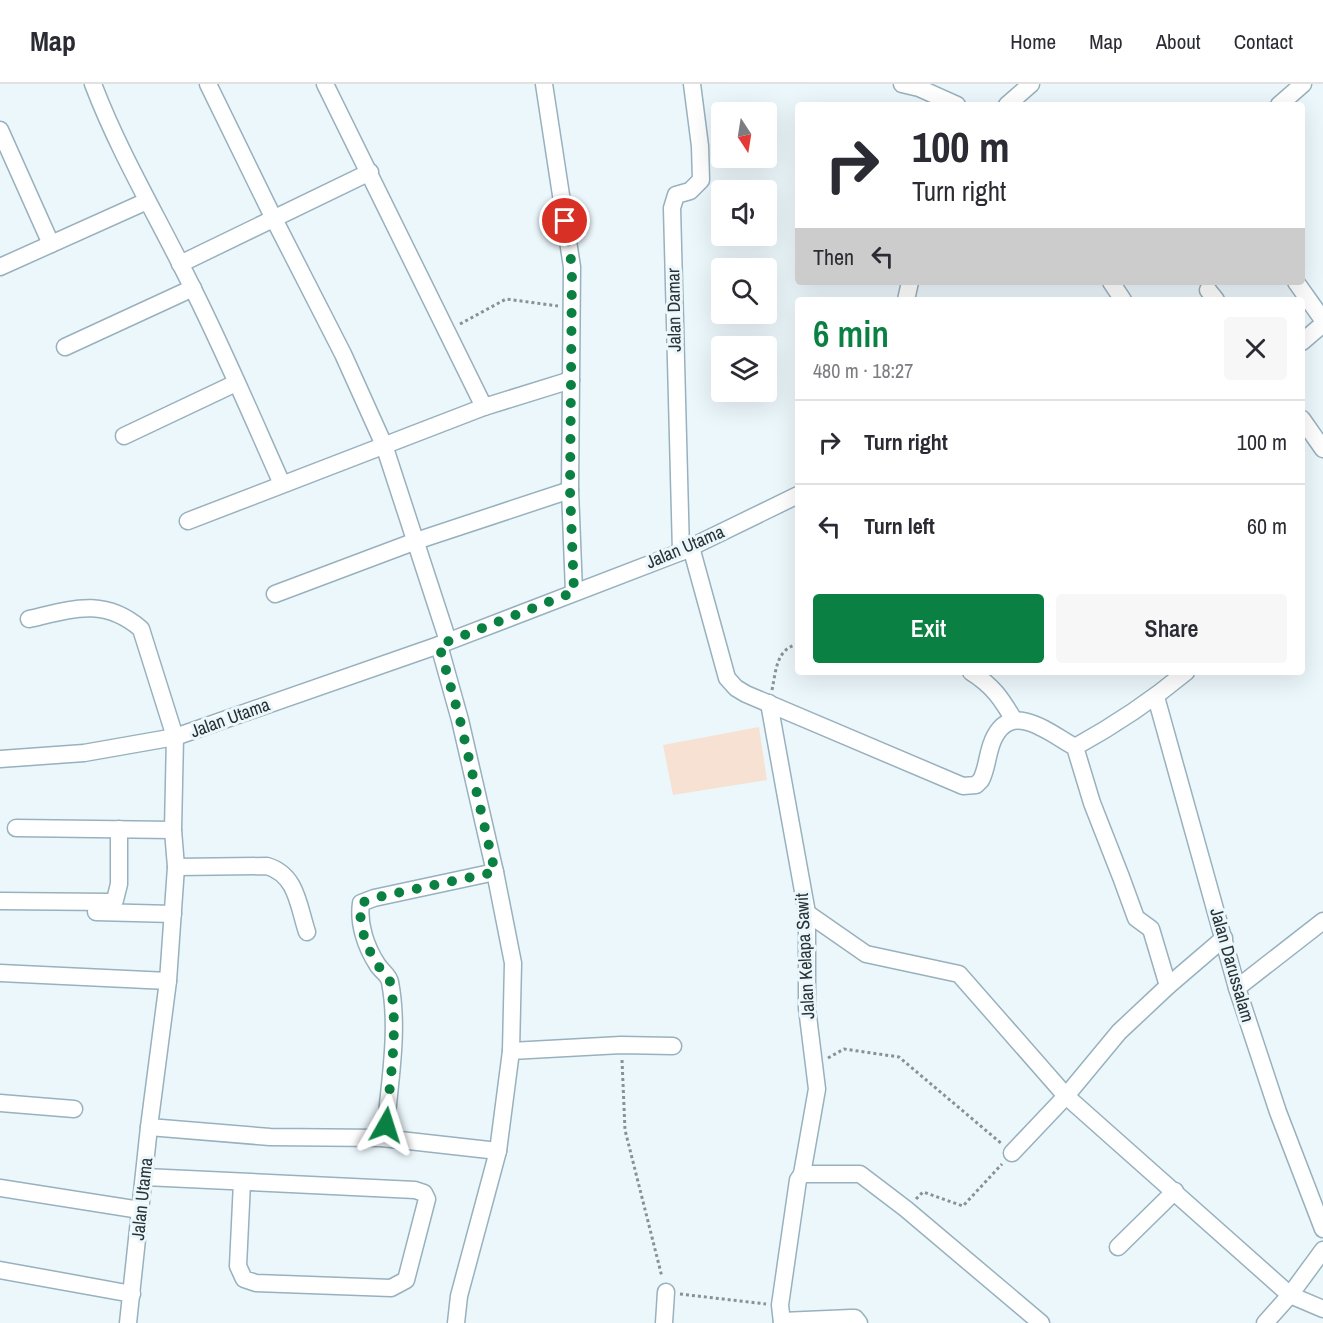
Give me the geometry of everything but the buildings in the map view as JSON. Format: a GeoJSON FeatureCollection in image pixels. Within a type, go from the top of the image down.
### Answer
{"type":"FeatureCollection","features":[{"type":"Feature","properties":{"kind":"street"},"geometry":{"type":"LineString","coordinates":[[93,84],[101,106],[147,201],[193,288],[282,484]]}},
{"type":"Feature","properties":{"kind":"street"},"geometry":{"type":"LineString","coordinates":[[208,84],[343,354],[384,445],[416,541],[443,643],[495,872],[513,963],[511,1051],[498,1151],[459,1296],[456,1323]]}},
{"type":"Feature","properties":{"kind":"street"},"geometry":{"type":"LineString","coordinates":[[326,84],[484,407]]}},
{"type":"Feature","properties":{"kind":"street"},"geometry":{"type":"LineString","coordinates":[[544,84],[572,267],[570,490],[574,592]]}},
{"type":"Feature","properties":{"kind":"street","name":"Jalan Damar"},"geometry":{"type":"LineString","coordinates":[[686,549],[672,208],[676,195],[690,191],[701,180],[700,146],[692,84]]}},
{"type":"Feature","properties":{"kind":"street"},"geometry":{"type":"LineString","coordinates":[[902,84],[921,86],[951,102]]}},
{"type":"Feature","properties":{"kind":"street"},"geometry":{"type":"LineString","coordinates":[[1010,102],[1031,84]]}},
{"type":"Feature","properties":{"kind":"street"},"geometry":{"type":"LineString","coordinates":[[1282,102],[1303,84]]}},
{"type":"Feature","properties":{"kind":"street"},"geometry":{"type":"LineString","coordinates":[[0,130],[51,244]]}},
{"type":"Feature","properties":{"kind":"street"},"geometry":{"type":"LineString","coordinates":[[180,264],[370,172]]}},
{"type":"Feature","properties":{"kind":"street"},"geometry":{"type":"LineString","coordinates":[[0,267],[147,201]]}},
{"type":"Feature","properties":{"kind":"street"},"geometry":{"type":"LineString","coordinates":[[1298,285],[1323,322],[1305,339]]}},
{"type":"Feature","properties":{"kind":"street"},"geometry":{"type":"LineString","coordinates":[[65,347],[193,288]]}},
{"type":"Feature","properties":{"kind":"street"},"geometry":{"type":"LineString","coordinates":[[188,521],[484,407],[571,380]]}},
{"type":"Feature","properties":{"kind":"street"},"geometry":{"type":"LineString","coordinates":[[124,436],[236,383]]}},
{"type":"Feature","properties":{"kind":"street"},"geometry":{"type":"LineString","coordinates":[[1305,423],[1323,449]]}},
{"type":"Feature","properties":{"kind":"street"},"geometry":{"type":"LineString","coordinates":[[275,594],[416,541],[570,490]]}},
{"type":"Feature","properties":{"kind":"street","name":"Jalan Utama"},"geometry":{"type":"LineString","coordinates":[[128,1323],[149,1127],[168,981],[176,867],[173,830],[175,737],[443,643],[686,549],[795,496]]}},
{"type":"Feature","properties":{"kind":"street"},"geometry":{"type":"LineString","coordinates":[[686,549],[727,678],[736,688],[963,786],[975,785],[981,780],[995,736],[1014,720],[1025,720],[1075,747],[1092,803],[1120,878],[1136,918],[1150,929],[1168,986]]}},
{"type":"Feature","properties":{"kind":"street"},"geometry":{"type":"LineString","coordinates":[[0,759],[84,753],[175,737],[141,629],[128,617],[106,609],[83,607],[29,619]]}},
{"type":"Feature","properties":{"kind":"street"},"geometry":{"type":"LineString","coordinates":[[975,675],[1000,695],[1014,720]]}},
{"type":"Feature","properties":{"kind":"street"},"geometry":{"type":"LineString","coordinates":[[1075,747],[1116,725],[1182,675]]}},
{"type":"Feature","properties":{"kind":"street","name":"Jalan Darussalam"},"geometry":{"type":"LineString","coordinates":[[1156,697],[1237,988],[1278,1113],[1323,1229]]}},
{"type":"Feature","properties":{"kind":"street","name":"Jalan Kelapa Sawit"},"geometry":{"type":"LineString","coordinates":[[769,703],[807,913],[807,1008],[817,1089],[802,1174],[798,1180],[781,1316]]}},
{"type":"Feature","properties":{"kind":"street"},"geometry":{"type":"LineString","coordinates":[[15,828],[173,830]]}},
{"type":"Feature","properties":{"kind":"street"},"geometry":{"type":"LineString","coordinates":[[0,901],[110,902],[115,900],[119,884],[119,829]]}},
{"type":"Feature","properties":{"kind":"street"},"geometry":{"type":"LineString","coordinates":[[176,867],[267,866],[279,870],[290,880],[307,932]]}},
{"type":"Feature","properties":{"kind":"street"},"geometry":{"type":"LineString","coordinates":[[382,1138],[386,1125],[394,1028],[390,979],[378,967],[368,949],[359,915],[361,903],[374,898],[495,872]]}},
{"type":"Feature","properties":{"kind":"street"},"geometry":{"type":"LineString","coordinates":[[0,909],[173,914]]}},
{"type":"Feature","properties":{"kind":"street"},"geometry":{"type":"LineString","coordinates":[[807,913],[866,954],[959,974],[1066,1096],[1290,1295],[1323,1309]]}},
{"type":"Feature","properties":{"kind":"street"},"geometry":{"type":"LineString","coordinates":[[1237,988],[1323,921]]}},
{"type":"Feature","properties":{"kind":"street"},"geometry":{"type":"LineString","coordinates":[[1012,1153],[1066,1096],[1119,1032],[1224,938]]}},
{"type":"Feature","properties":{"kind":"street"},"geometry":{"type":"LineString","coordinates":[[0,973],[168,981]]}},
{"type":"Feature","properties":{"kind":"street"},"geometry":{"type":"LineString","coordinates":[[511,1051],[621,1045],[673,1046]]}},
{"type":"Feature","properties":{"kind":"street"},"geometry":{"type":"LineString","coordinates":[[0,1103],[74,1109]]}},
{"type":"Feature","properties":{"kind":"street"},"geometry":{"type":"LineString","coordinates":[[149,1127],[270,1137],[382,1138],[498,1151]]}},
{"type":"Feature","properties":{"kind":"street"},"geometry":{"type":"LineString","coordinates":[[802,1174],[860,1174],[906,1209],[1041,1323]]}},
{"type":"Feature","properties":{"kind":"street"},"geometry":{"type":"LineString","coordinates":[[145,1177],[415,1190],[424,1193],[427,1199],[406,1280],[391,1288],[256,1283],[244,1279],[238,1266],[242,1182]]}},
{"type":"Feature","properties":{"kind":"street"},"geometry":{"type":"LineString","coordinates":[[0,1188],[140,1210]]}},
{"type":"Feature","properties":{"kind":"street"},"geometry":{"type":"LineString","coordinates":[[1118,1246],[1174,1191]]}},
{"type":"Feature","properties":{"kind":"street"},"geometry":{"type":"LineString","coordinates":[[1265,1323],[1290,1295],[1323,1250]]}},
{"type":"Feature","properties":{"kind":"street"},"geometry":{"type":"LineString","coordinates":[[0,1270],[132,1294]]}},
{"type":"Feature","properties":{"kind":"street"},"geometry":{"type":"LineString","coordinates":[[664,1323],[666,1292]]}},
{"type":"Feature","properties":{"kind":"street"},"geometry":{"type":"LineString","coordinates":[[781,1316],[855,1318],[859,1323]]}},
{"type":"Feature","properties":{"kind":"path"},"geometry":{"type":"LineString","coordinates":[[446,332],[506,299],[571,309]]}},
{"type":"Feature","properties":{"kind":"path"},"geometry":{"type":"LineString","coordinates":[[769,703],[778,659],[783,651],[795,645]]}},
{"type":"Feature","properties":{"kind":"path"},"geometry":{"type":"LineString","coordinates":[[621,1045],[625,1130],[666,1292],[781,1316]]}},
{"type":"Feature","properties":{"kind":"path"},"geometry":{"type":"LineString","coordinates":[[814,1066],[844,1049],[899,1057],[1012,1153],[963,1206],[923,1192],[906,1209]]}},
{"type":"Feature","properties":{"kind":"shaded area"},"geometry":{"type":"Polygon","coordinates":[[[759,727],[767,780],[673,795],[663,745],[759,727]]]}},
{"type":"Feature","properties":{"kind":"route"},"geometry":{"type":"LineString","coordinates":[[386,1125],[394,1028],[390,979],[378,967],[368,949],[359,915],[361,903],[374,898],[495,872],[460,720],[439,645],[574,592],[570,490],[572,267],[565,221]]}}]}
